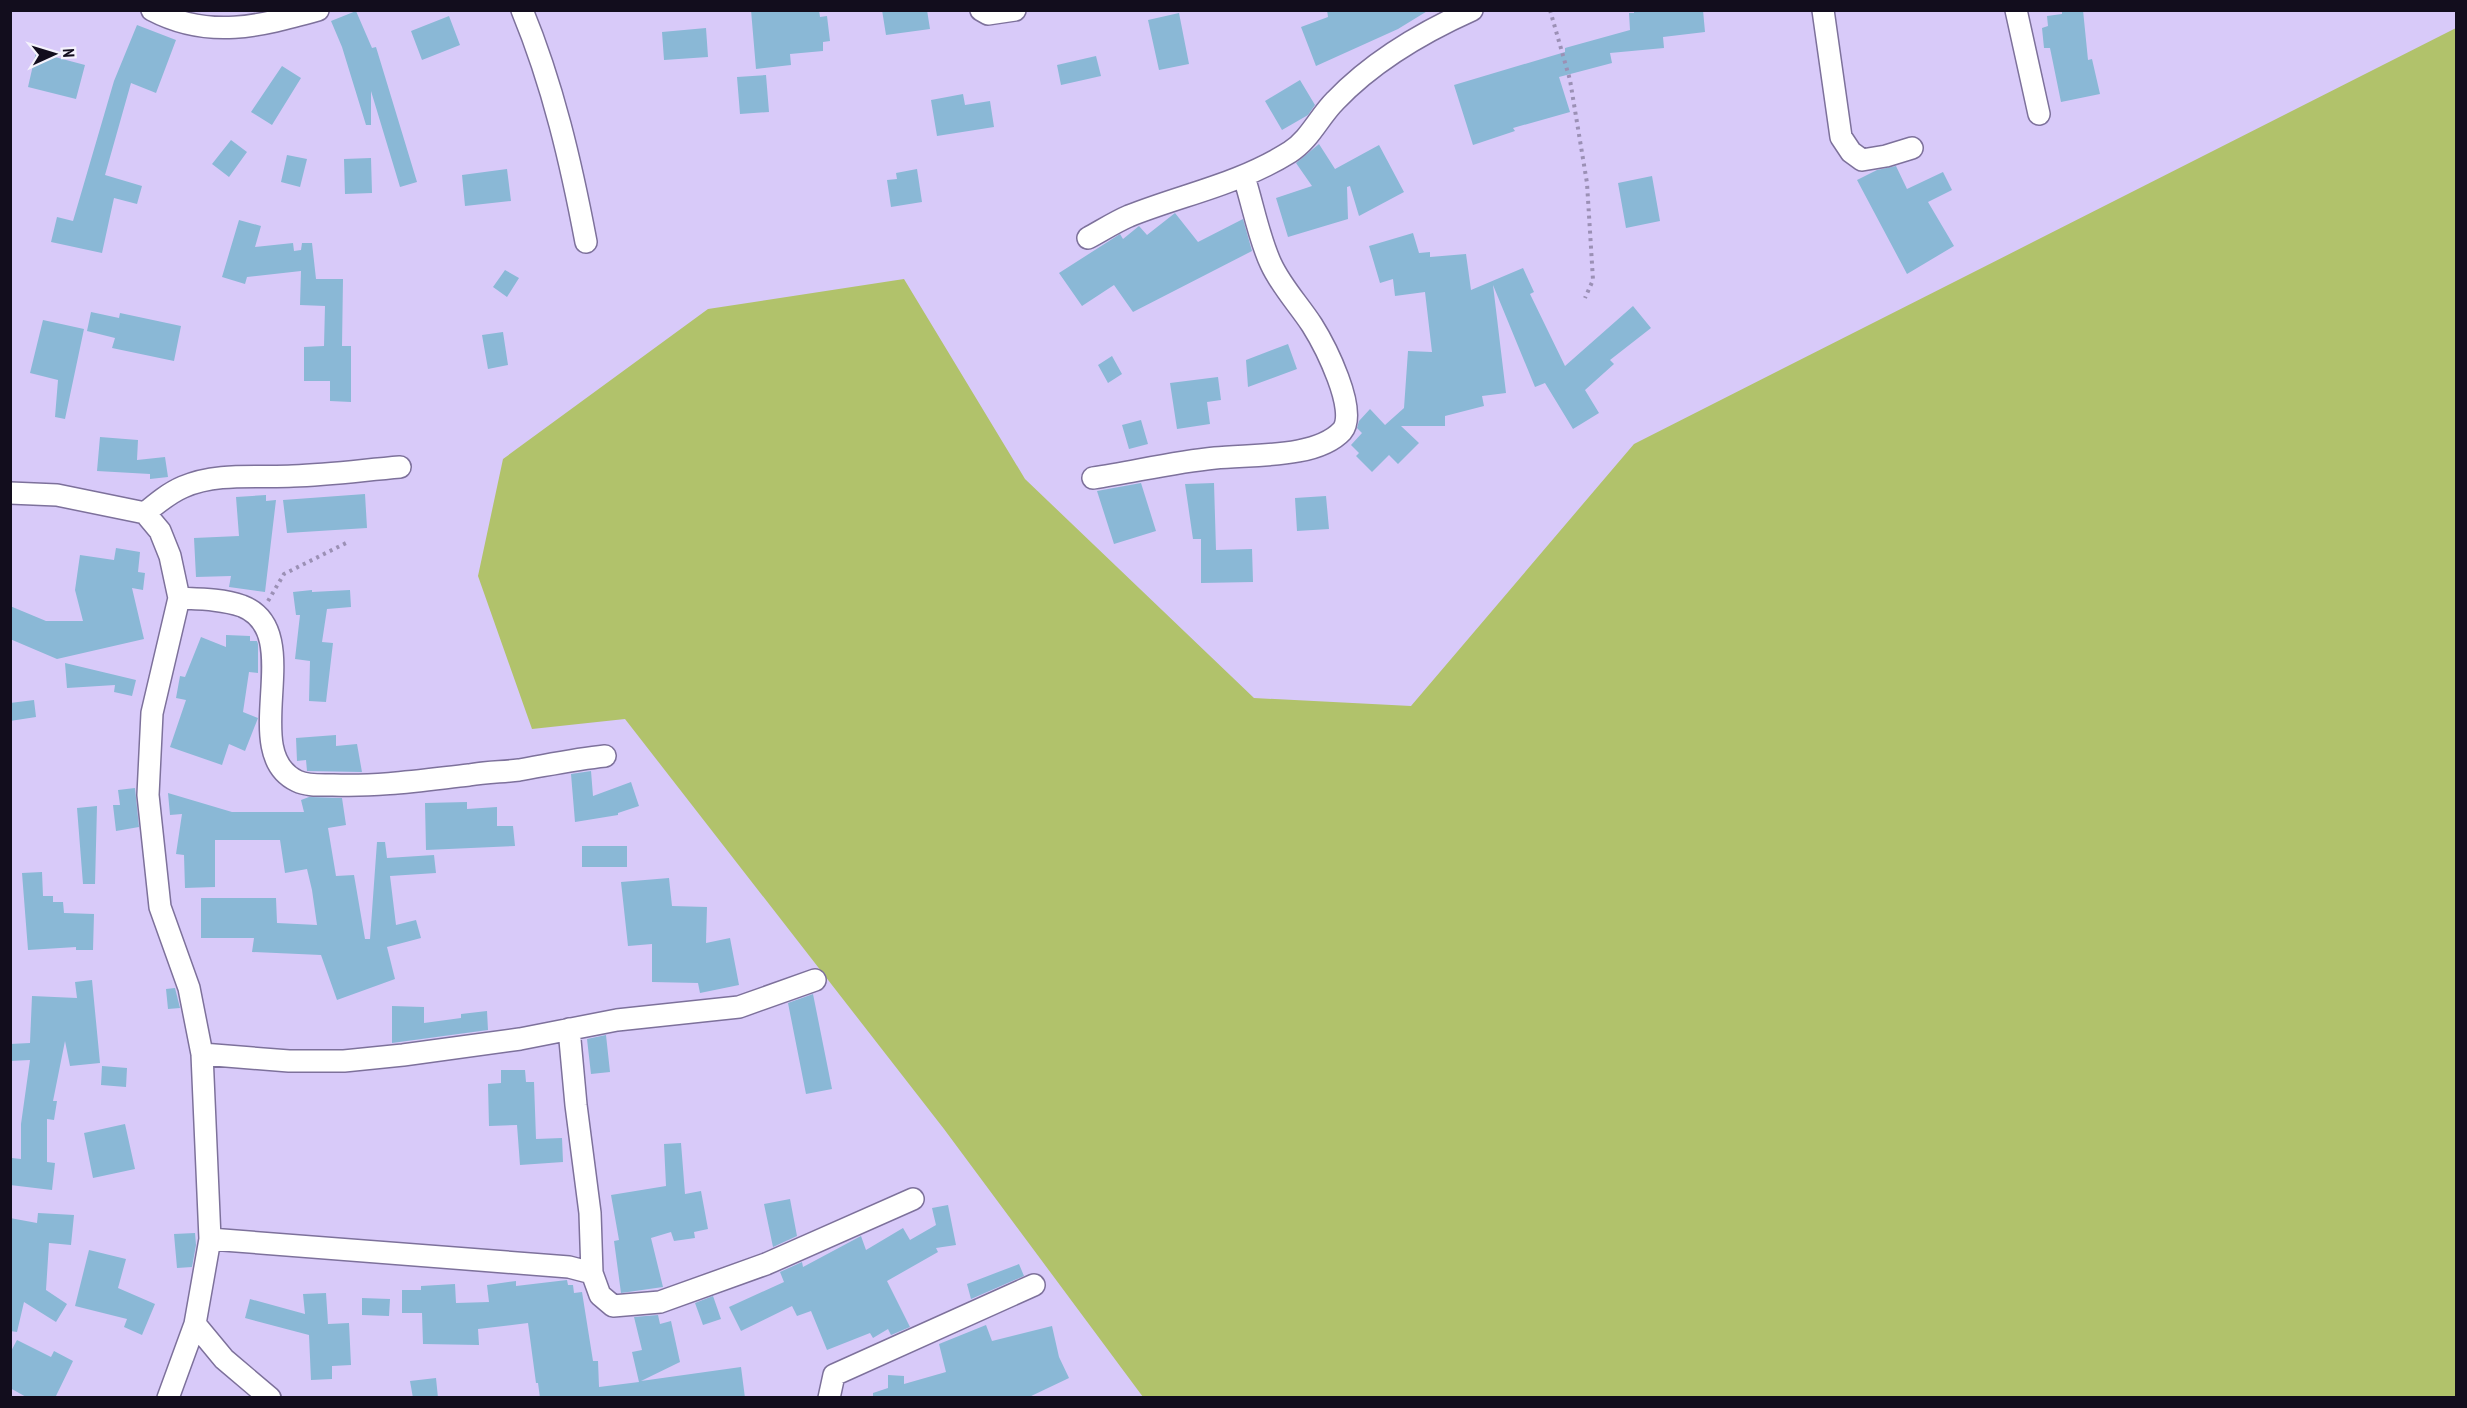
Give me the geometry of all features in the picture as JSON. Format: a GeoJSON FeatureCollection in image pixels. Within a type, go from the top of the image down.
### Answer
{"type":"FeatureCollection","features":[{"type":"Feature","properties":{"kind":"street"},"geometry":{"type":"LineString","coordinates":[[152,10],[167,18],[219,29],[272,23],[318,10]]}},
{"type":"Feature","properties":{"kind":"street"},"geometry":{"type":"LineString","coordinates":[[522,10],[532,34],[569,153],[586,242]]}},
{"type":"Feature","properties":{"kind":"street"},"geometry":{"type":"LineString","coordinates":[[981,10],[988,14],[1015,10]]}},
{"type":"Feature","properties":{"kind":"street"},"geometry":{"type":"LineString","coordinates":[[1088,238],[1128,217],[1244,177],[1292,150],[1312,132],[1334,102],[1359,78],[1426,33],[1472,10]]}},
{"type":"Feature","properties":{"kind":"street"},"geometry":{"type":"LineString","coordinates":[[1823,10],[1840,137],[1851,152],[1862,160],[1912,148]]}},
{"type":"Feature","properties":{"kind":"street"},"geometry":{"type":"LineString","coordinates":[[2016,10],[2039,114]]}},
{"type":"Feature","properties":{"kind":"street"},"geometry":{"type":"LineString","coordinates":[[1093,478],[1215,458],[1294,452],[1321,444],[1340,433],[1346,425],[1342,390],[1335,370],[1313,327],[1271,265],[1244,177]]}},
{"type":"Feature","properties":{"kind":"street"},"geometry":{"type":"LineString","coordinates":[[145,513],[165,497],[183,487],[206,480],[293,476],[400,466]]}},
{"type":"Feature","properties":{"kind":"street"},"geometry":{"type":"LineString","coordinates":[[10,493],[57,495],[145,513],[160,531],[170,556],[179,598],[152,712],[148,795],[160,907],[189,988],[202,1054],[210,1239],[195,1324],[168,1398]]}},
{"type":"Feature","properties":{"kind":"street"},"geometry":{"type":"LineString","coordinates":[[179,598],[212,600],[243,607],[260,618],[269,635],[272,667],[271,743],[275,760],[296,780],[310,784],[354,786],[411,782],[516,770],[605,756]]}},
{"type":"Feature","properties":{"kind":"street"},"geometry":{"type":"LineString","coordinates":[[202,1054],[290,1061],[344,1061],[475,1046],[617,1020],[739,1007],[815,980]]}},
{"type":"Feature","properties":{"kind":"street"},"geometry":{"type":"LineString","coordinates":[[569,1029],[576,1105],[591,1213],[592,1273],[600,1295],[613,1306],[660,1302],[766,1264],[913,1199]]}},
{"type":"Feature","properties":{"kind":"street"},"geometry":{"type":"LineString","coordinates":[[210,1239],[569,1267],[592,1273]]}},
{"type":"Feature","properties":{"kind":"street"},"geometry":{"type":"LineString","coordinates":[[829,1398],[834,1375],[1034,1285]]}},
{"type":"Feature","properties":{"kind":"street"},"geometry":{"type":"LineString","coordinates":[[195,1324],[224,1359],[270,1398]]}},
{"type":"Feature","properties":{"kind":"path"},"geometry":{"type":"LineString","coordinates":[[1550,10],[1570,80],[1587,183],[1593,280],[1585,298]]}},
{"type":"Feature","properties":{"kind":"path"},"geometry":{"type":"LineString","coordinates":[[260,618],[271,594],[284,574],[346,543]]}},
{"type":"Feature","properties":{"kind":"green space"},"geometry":{"type":"Polygon","coordinates":[[[2456,28],[2456,1397],[1143,1397],[944,1129],[625,719],[532,729],[478,576],[503,459],[708,309],[904,279],[1025,479],[1254,698],[1411,706],[1634,444],[2456,28]]]}},
{"type":"Feature","properties":{"kind":"building"},"geometry":{"type":"Polygon","coordinates":[[[751,10],[819,10],[820,17],[827,16],[830,41],[823,42],[823,51],[790,54],[791,65],[756,69],[751,10]]]}},
{"type":"Feature","properties":{"kind":"building"},"geometry":{"type":"Polygon","coordinates":[[[882,10],[927,10],[930,29],[886,35],[882,10]]]}},
{"type":"Feature","properties":{"kind":"building"},"geometry":{"type":"Polygon","coordinates":[[[1327,10],[1429,10],[1398,29],[1316,66],[1301,27],[1328,17],[1327,10]]]}},
{"type":"Feature","properties":{"kind":"building"},"geometry":{"type":"Polygon","coordinates":[[[1634,10],[1703,10],[1705,32],[1663,37],[1664,48],[1610,53],[1612,63],[1559,77],[1570,112],[1513,128],[1515,131],[1473,145],[1454,85],[1565,52],[1565,48],[1630,30],[1629,13],[1634,13],[1634,10]]]}},
{"type":"Feature","properties":{"kind":"building"},"geometry":{"type":"Polygon","coordinates":[[[2062,10],[2083,10],[2088,60],[2092,59],[2100,94],[2061,102],[2050,48],[2044,48],[2042,28],[2048,26],[2047,16],[2062,14],[2062,10]]]}},
{"type":"Feature","properties":{"kind":"building"},"geometry":{"type":"Polygon","coordinates":[[[356,11],[372,48],[376,47],[417,182],[400,187],[371,91],[371,125],[366,125],[342,47],[331,21],[356,11]]]}},
{"type":"Feature","properties":{"kind":"building"},"geometry":{"type":"Polygon","coordinates":[[[1179,13],[1189,64],[1159,70],[1148,20],[1179,13]]]}},
{"type":"Feature","properties":{"kind":"building"},"geometry":{"type":"Polygon","coordinates":[[[449,16],[460,45],[422,60],[411,31],[449,16]]]}},
{"type":"Feature","properties":{"kind":"building"},"geometry":{"type":"Polygon","coordinates":[[[137,25],[176,40],[156,93],[131,83],[105,175],[142,186],[137,204],[114,198],[102,253],[51,242],[57,217],[73,221],[114,81],[137,25]]]}},
{"type":"Feature","properties":{"kind":"building"},"geometry":{"type":"Polygon","coordinates":[[[706,28],[708,57],[664,60],[662,32],[706,28]]]}},
{"type":"Feature","properties":{"kind":"building"},"geometry":{"type":"Polygon","coordinates":[[[36,52],[85,65],[76,99],[28,87],[36,52]]]}},
{"type":"Feature","properties":{"kind":"building"},"geometry":{"type":"Polygon","coordinates":[[[1096,56],[1101,76],[1061,85],[1057,65],[1096,56]]]}},
{"type":"Feature","properties":{"kind":"building"},"geometry":{"type":"Polygon","coordinates":[[[282,66],[301,78],[272,125],[251,112],[282,66]]]}},
{"type":"Feature","properties":{"kind":"building"},"geometry":{"type":"Polygon","coordinates":[[[766,75],[769,112],[740,114],[737,77],[766,75]]]}},
{"type":"Feature","properties":{"kind":"building"},"geometry":{"type":"Polygon","coordinates":[[[1300,80],[1315,105],[1308,115],[1282,130],[1265,101],[1300,80]]]}},
{"type":"Feature","properties":{"kind":"building"},"geometry":{"type":"Polygon","coordinates":[[[963,94],[965,105],[990,101],[994,127],[937,136],[931,100],[963,94]]]}},
{"type":"Feature","properties":{"kind":"building"},"geometry":{"type":"Polygon","coordinates":[[[231,140],[247,152],[229,177],[212,164],[231,140]]]}},
{"type":"Feature","properties":{"kind":"building"},"geometry":{"type":"Polygon","coordinates":[[[1319,144],[1335,169],[1379,145],[1404,192],[1359,216],[1350,186],[1347,187],[1348,219],[1288,237],[1276,198],[1312,186],[1296,163],[1319,144]]]}},
{"type":"Feature","properties":{"kind":"building"},"geometry":{"type":"Polygon","coordinates":[[[287,155],[307,159],[300,187],[281,182],[287,155]]]}},
{"type":"Feature","properties":{"kind":"building"},"geometry":{"type":"Polygon","coordinates":[[[371,158],[372,193],[345,194],[344,159],[371,158]]]}},
{"type":"Feature","properties":{"kind":"building"},"geometry":{"type":"Polygon","coordinates":[[[1896,166],[1907,189],[1943,172],[1952,190],[1928,202],[1954,246],[1907,274],[1857,180],[1877,170],[1896,166]]]}},
{"type":"Feature","properties":{"kind":"building"},"geometry":{"type":"Polygon","coordinates":[[[507,169],[511,201],[465,206],[462,175],[507,169]]]}},
{"type":"Feature","properties":{"kind":"building"},"geometry":{"type":"Polygon","coordinates":[[[917,169],[922,202],[891,207],[887,180],[897,179],[896,173],[917,169]]]}},
{"type":"Feature","properties":{"kind":"building"},"geometry":{"type":"Polygon","coordinates":[[[1652,176],[1660,221],[1626,228],[1618,183],[1652,176]]]}},
{"type":"Feature","properties":{"kind":"building"},"geometry":{"type":"Polygon","coordinates":[[[1175,213],[1198,242],[1243,219],[1252,251],[1133,312],[1114,285],[1082,306],[1059,273],[1120,234],[1123,239],[1139,226],[1147,235],[1175,213]]]}},
{"type":"Feature","properties":{"kind":"building"},"geometry":{"type":"Polygon","coordinates":[[[239,220],[261,226],[255,247],[293,243],[294,251],[301,250],[302,243],[312,243],[316,279],[343,279],[342,346],[351,346],[351,402],[330,401],[330,381],[304,381],[304,347],[324,346],[325,306],[300,305],[301,271],[247,277],[245,284],[222,277],[239,220]]]}},
{"type":"Feature","properties":{"kind":"building"},"geometry":{"type":"Polygon","coordinates":[[[1413,233],[1419,253],[1430,252],[1430,257],[1466,254],[1471,290],[1523,268],[1534,292],[1530,294],[1565,366],[1633,306],[1651,328],[1610,360],[1614,364],[1585,390],[1599,413],[1573,429],[1545,383],[1535,387],[1493,285],[1506,393],[1482,396],[1484,406],[1445,416],[1445,426],[1401,426],[1419,443],[1398,464],[1389,455],[1372,472],[1356,456],[1359,453],[1351,445],[1362,433],[1357,428],[1359,421],[1370,409],[1385,425],[1404,408],[1408,351],[1432,352],[1425,292],[1395,296],[1393,279],[1380,283],[1369,246],[1413,233]]]}},
{"type":"Feature","properties":{"kind":"building"},"geometry":{"type":"Polygon","coordinates":[[[505,270],[519,278],[507,297],[493,287],[505,270]]]}},
{"type":"Feature","properties":{"kind":"building"},"geometry":{"type":"Polygon","coordinates":[[[91,312],[119,318],[120,313],[181,326],[174,361],[112,348],[115,338],[87,331],[91,312]]]}},
{"type":"Feature","properties":{"kind":"building"},"geometry":{"type":"Polygon","coordinates":[[[43,320],[84,329],[65,419],[55,417],[58,380],[30,373],[43,320]]]}},
{"type":"Feature","properties":{"kind":"building"},"geometry":{"type":"Polygon","coordinates":[[[503,332],[508,365],[488,369],[482,335],[503,332]]]}},
{"type":"Feature","properties":{"kind":"building"},"geometry":{"type":"Polygon","coordinates":[[[1288,344],[1297,369],[1248,387],[1246,360],[1288,344]]]}},
{"type":"Feature","properties":{"kind":"building"},"geometry":{"type":"Polygon","coordinates":[[[1112,356],[1122,374],[1108,383],[1098,365],[1112,356]]]}},
{"type":"Feature","properties":{"kind":"building"},"geometry":{"type":"Polygon","coordinates":[[[1218,377],[1221,400],[1207,402],[1210,424],[1177,429],[1170,383],[1218,377]]]}},
{"type":"Feature","properties":{"kind":"building"},"geometry":{"type":"Polygon","coordinates":[[[1141,420],[1148,444],[1129,449],[1122,425],[1141,420]]]}},
{"type":"Feature","properties":{"kind":"building"},"geometry":{"type":"Polygon","coordinates":[[[100,437],[138,440],[137,460],[165,457],[168,477],[150,479],[150,474],[97,471],[100,437]]]}},
{"type":"Feature","properties":{"kind":"building"},"geometry":{"type":"Polygon","coordinates":[[[1141,483],[1156,531],[1114,544],[1097,491],[1141,483]]]}},
{"type":"Feature","properties":{"kind":"building"},"geometry":{"type":"Polygon","coordinates":[[[1214,483],[1216,550],[1252,549],[1253,582],[1201,583],[1201,539],[1193,539],[1185,484],[1214,483]]]}},
{"type":"Feature","properties":{"kind":"building"},"geometry":{"type":"Polygon","coordinates":[[[365,494],[367,528],[287,533],[283,500],[365,494]]]}},
{"type":"Feature","properties":{"kind":"building"},"geometry":{"type":"Polygon","coordinates":[[[266,495],[266,501],[276,500],[265,592],[229,587],[231,576],[196,577],[194,538],[239,536],[236,497],[266,495]]]}},
{"type":"Feature","properties":{"kind":"building"},"geometry":{"type":"Polygon","coordinates":[[[1326,496],[1329,529],[1297,531],[1295,498],[1326,496]]]}},
{"type":"Feature","properties":{"kind":"building"},"geometry":{"type":"Polygon","coordinates":[[[116,548],[140,552],[138,572],[145,573],[143,590],[132,588],[144,639],[57,659],[10,639],[10,606],[46,621],[83,621],[75,590],[80,555],[114,560],[116,548]]]}},
{"type":"Feature","properties":{"kind":"building"},"geometry":{"type":"Polygon","coordinates":[[[312,590],[312,592],[350,590],[351,607],[327,609],[322,642],[333,643],[326,702],[309,701],[310,661],[295,659],[300,615],[296,615],[293,592],[312,590]]]}},
{"type":"Feature","properties":{"kind":"building"},"geometry":{"type":"Polygon","coordinates":[[[226,635],[250,636],[250,641],[257,641],[258,673],[249,672],[243,712],[258,718],[245,751],[229,744],[222,765],[170,747],[186,700],[176,698],[180,676],[185,677],[201,637],[226,647],[226,635]]]}},
{"type":"Feature","properties":{"kind":"building"},"geometry":{"type":"Polygon","coordinates":[[[65,663],[136,680],[132,696],[114,692],[115,685],[67,688],[65,663]]]}},
{"type":"Feature","properties":{"kind":"building"},"geometry":{"type":"Polygon","coordinates":[[[34,700],[36,717],[10,721],[10,703],[34,700]]]}},
{"type":"Feature","properties":{"kind":"building"},"geometry":{"type":"Polygon","coordinates":[[[336,735],[336,746],[357,744],[362,772],[307,771],[306,760],[297,761],[296,738],[336,735]]]}},
{"type":"Feature","properties":{"kind":"building"},"geometry":{"type":"Polygon","coordinates":[[[591,771],[593,796],[631,782],[639,806],[618,813],[618,815],[575,822],[571,774],[591,771]]]}},
{"type":"Feature","properties":{"kind":"building"},"geometry":{"type":"Polygon","coordinates":[[[135,788],[139,827],[116,831],[113,805],[120,805],[118,790],[135,788]]]}},
{"type":"Feature","properties":{"kind":"building"},"geometry":{"type":"Polygon","coordinates":[[[168,793],[232,812],[304,812],[301,800],[309,797],[342,798],[346,825],[328,828],[336,876],[354,875],[365,939],[370,939],[377,842],[385,842],[387,858],[434,855],[436,873],[390,876],[396,925],[416,920],[421,938],[387,947],[395,979],[337,1000],[321,955],[252,952],[254,938],[201,938],[201,898],[276,898],[277,923],[317,925],[312,890],[307,869],[285,873],[280,840],[215,840],[215,887],[185,888],[184,855],[176,854],[182,814],[170,815],[168,793]]]}},
{"type":"Feature","properties":{"kind":"building"},"geometry":{"type":"Polygon","coordinates":[[[467,802],[467,809],[497,807],[497,826],[513,826],[515,846],[426,850],[425,803],[467,802]]]}},
{"type":"Feature","properties":{"kind":"building"},"geometry":{"type":"Polygon","coordinates":[[[97,806],[95,884],[83,884],[77,808],[97,806]]]}},
{"type":"Feature","properties":{"kind":"building"},"geometry":{"type":"Polygon","coordinates":[[[582,846],[627,846],[627,867],[582,867],[582,846]]]}},
{"type":"Feature","properties":{"kind":"building"},"geometry":{"type":"Polygon","coordinates":[[[42,872],[43,896],[53,896],[53,902],[63,902],[64,913],[94,914],[93,950],[76,950],[76,947],[28,950],[22,873],[42,872]]]}},
{"type":"Feature","properties":{"kind":"building"},"geometry":{"type":"Polygon","coordinates":[[[669,878],[672,906],[707,907],[706,943],[730,938],[739,985],[700,993],[698,983],[652,982],[652,944],[628,946],[621,882],[669,878]]]}},
{"type":"Feature","properties":{"kind":"building"},"geometry":{"type":"Polygon","coordinates":[[[92,980],[100,1063],[70,1066],[65,1041],[53,1101],[57,1101],[54,1120],[47,1119],[47,1162],[55,1163],[52,1190],[10,1185],[12,1158],[21,1159],[21,1124],[30,1060],[10,1061],[10,1044],[30,1043],[32,996],[77,998],[75,982],[92,980]]]}},
{"type":"Feature","properties":{"kind":"building"},"geometry":{"type":"Polygon","coordinates":[[[175,988],[180,1008],[168,1009],[166,989],[175,988]]]}},
{"type":"Feature","properties":{"kind":"building"},"geometry":{"type":"Polygon","coordinates":[[[813,994],[832,1089],[806,1094],[788,1003],[813,994]]]}},
{"type":"Feature","properties":{"kind":"building"},"geometry":{"type":"Polygon","coordinates":[[[392,1006],[424,1007],[424,1023],[461,1018],[461,1014],[487,1011],[488,1030],[392,1043],[392,1006]]]}},
{"type":"Feature","properties":{"kind":"building"},"geometry":{"type":"Polygon","coordinates":[[[606,1035],[610,1072],[591,1074],[587,1039],[606,1035]]]}},
{"type":"Feature","properties":{"kind":"building"},"geometry":{"type":"Polygon","coordinates":[[[102,1066],[127,1068],[126,1087],[101,1085],[102,1066]]]}},
{"type":"Feature","properties":{"kind":"building"},"geometry":{"type":"Polygon","coordinates":[[[501,1070],[525,1070],[526,1082],[534,1082],[536,1139],[562,1138],[563,1162],[520,1165],[517,1125],[489,1126],[488,1084],[501,1083],[501,1070]]]}},
{"type":"Feature","properties":{"kind":"building"},"geometry":{"type":"Polygon","coordinates":[[[125,1124],[135,1169],[93,1178],[84,1133],[125,1124]]]}},
{"type":"Feature","properties":{"kind":"building"},"geometry":{"type":"Polygon","coordinates":[[[681,1143],[685,1194],[701,1191],[708,1229],[694,1232],[695,1238],[674,1241],[671,1232],[651,1238],[663,1287],[621,1293],[614,1241],[619,1240],[611,1195],[666,1186],[664,1144],[681,1143]]]}},
{"type":"Feature","properties":{"kind":"building"},"geometry":{"type":"Polygon","coordinates":[[[790,1199],[797,1236],[773,1247],[764,1204],[790,1199]]]}},
{"type":"Feature","properties":{"kind":"building"},"geometry":{"type":"Polygon","coordinates":[[[948,1205],[956,1245],[936,1248],[938,1252],[887,1281],[910,1327],[891,1335],[888,1329],[873,1338],[870,1333],[827,1350],[811,1311],[797,1316],[792,1306],[741,1331],[729,1307],[784,1282],[780,1272],[802,1262],[803,1267],[861,1236],[866,1250],[903,1228],[910,1240],[936,1225],[932,1208],[948,1205]]]}},
{"type":"Feature","properties":{"kind":"building"},"geometry":{"type":"Polygon","coordinates":[[[38,1213],[74,1215],[71,1245],[49,1243],[46,1290],[67,1304],[56,1322],[24,1302],[17,1332],[10,1331],[10,1218],[37,1223],[38,1213]]]}},
{"type":"Feature","properties":{"kind":"building"},"geometry":{"type":"Polygon","coordinates":[[[195,1233],[196,1245],[192,1267],[177,1268],[174,1234],[195,1233]]]}},
{"type":"Feature","properties":{"kind":"building"},"geometry":{"type":"Polygon","coordinates":[[[89,1250],[126,1259],[118,1288],[155,1304],[142,1335],[124,1327],[127,1319],[75,1306],[89,1250]]]}},
{"type":"Feature","properties":{"kind":"building"},"geometry":{"type":"Polygon","coordinates":[[[1019,1264],[1024,1276],[971,1299],[967,1284],[1019,1264]]]}},
{"type":"Feature","properties":{"kind":"building"},"geometry":{"type":"Polygon","coordinates":[[[567,1280],[568,1285],[573,1285],[574,1293],[582,1292],[593,1361],[598,1361],[599,1387],[639,1382],[632,1352],[642,1350],[634,1317],[658,1315],[660,1324],[671,1321],[680,1362],[641,1381],[741,1367],[745,1398],[540,1398],[528,1323],[478,1329],[479,1345],[423,1344],[422,1313],[402,1313],[402,1290],[421,1290],[421,1286],[455,1284],[456,1303],[489,1302],[487,1285],[516,1281],[516,1286],[567,1280]]]}},
{"type":"Feature","properties":{"kind":"building"},"geometry":{"type":"Polygon","coordinates":[[[326,1293],[328,1324],[349,1323],[351,1365],[332,1366],[332,1379],[311,1380],[309,1335],[245,1318],[250,1299],[305,1314],[303,1294],[326,1293]]]}},
{"type":"Feature","properties":{"kind":"building"},"geometry":{"type":"Polygon","coordinates":[[[713,1296],[721,1319],[703,1325],[695,1303],[713,1296]]]}},
{"type":"Feature","properties":{"kind":"building"},"geometry":{"type":"Polygon","coordinates":[[[362,1298],[390,1299],[389,1316],[362,1315],[362,1298]]]}},
{"type":"Feature","properties":{"kind":"building"},"geometry":{"type":"Polygon","coordinates":[[[986,1325],[992,1341],[1052,1326],[1059,1357],[1069,1378],[1027,1398],[873,1398],[873,1393],[888,1388],[888,1375],[904,1376],[904,1384],[946,1372],[939,1344],[986,1325]]]}},
{"type":"Feature","properties":{"kind":"building"},"geometry":{"type":"Polygon","coordinates":[[[17,1340],[51,1357],[54,1351],[73,1361],[55,1398],[28,1398],[10,1388],[10,1353],[17,1340]]]}},
{"type":"Feature","properties":{"kind":"building"},"geometry":{"type":"Polygon","coordinates":[[[436,1378],[438,1398],[413,1398],[410,1381],[436,1378]]]}}]}
